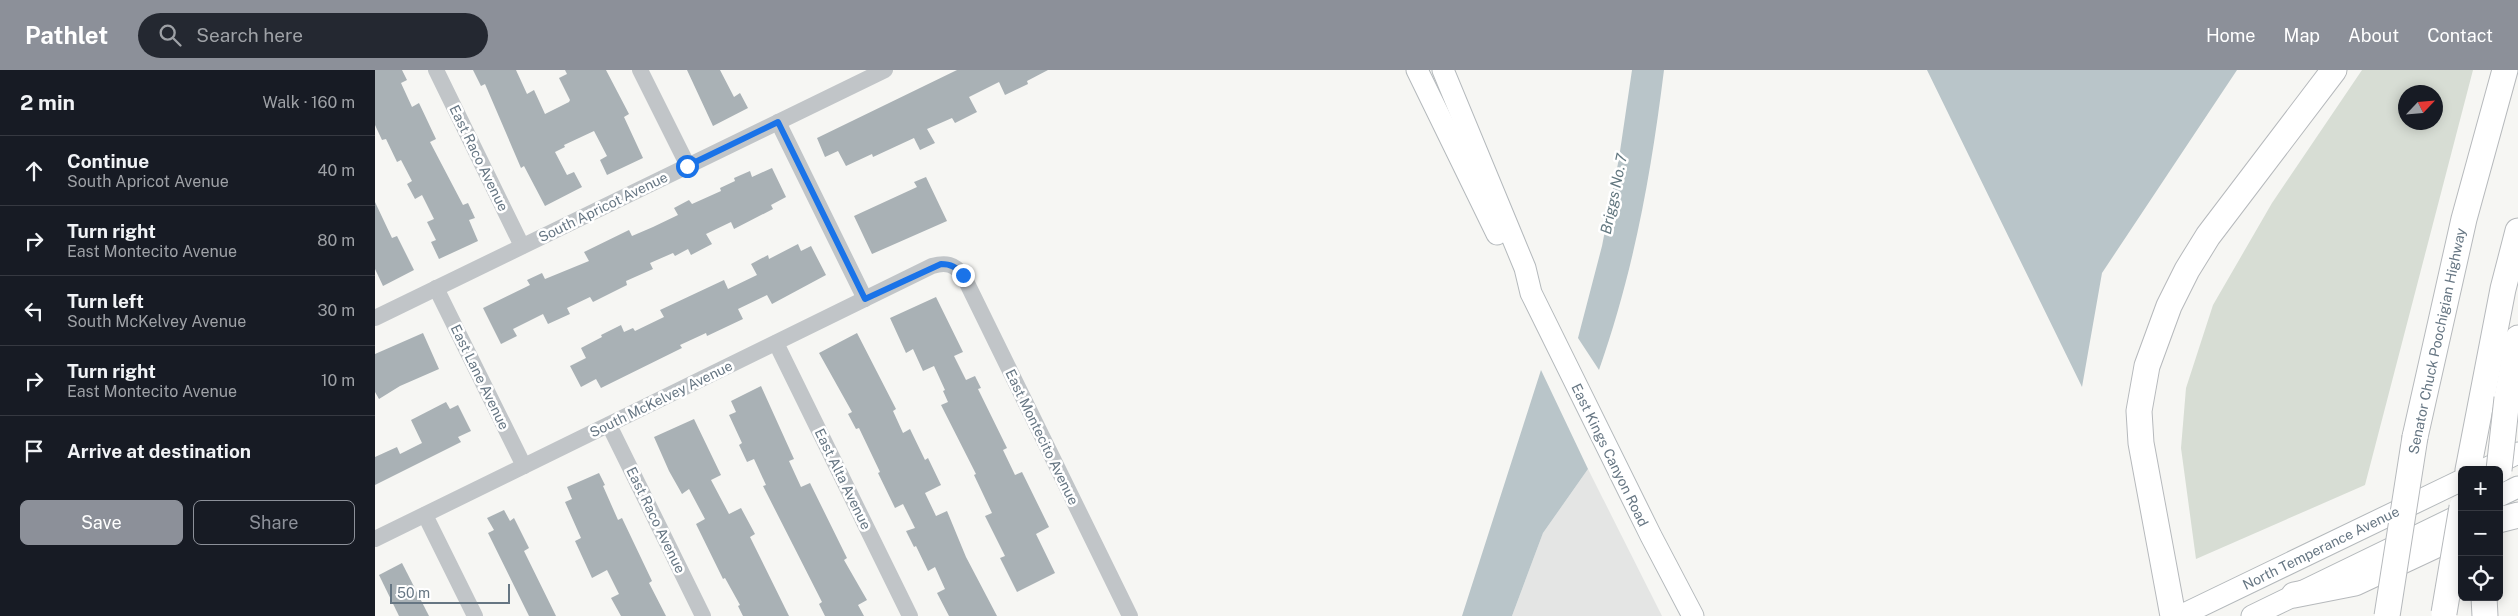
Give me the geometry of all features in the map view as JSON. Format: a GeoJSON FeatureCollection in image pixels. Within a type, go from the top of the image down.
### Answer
{"type":"FeatureCollection","features":[{"type":"Feature","properties":{"kind":"highway"},"geometry":{"type":"LineString","coordinates":[[2173,616],[2141,443],[2139,411],[2147,366],[2169,306],[2187,270],[2209,236],[2334,70]]}},
{"type":"Feature","properties":{"kind":"highway","name":"Senator Chuck Poochigian Highway"},"geometry":{"type":"LineString","coordinates":[[2387,616],[2415,437],[2464,219],[2505,70]]}},
{"type":"Feature","properties":{"kind":"highway"},"geometry":{"type":"LineString","coordinates":[[2469,466],[2477,414],[2503,289],[2518,231]]}},
{"type":"Feature","properties":{"kind":"highway"},"geometry":{"type":"LineString","coordinates":[[2499,466],[2507,398],[2518,338]]}},
{"type":"Feature","properties":{"kind":"highway"},"geometry":{"type":"LineString","coordinates":[[2444,614],[2461,511]]}},
{"type":"Feature","properties":{"kind":"highway"},"geometry":{"type":"LineString","coordinates":[[2503,519],[2518,515]]}},
{"type":"Feature","properties":{"kind":"highway"},"geometry":{"type":"LineString","coordinates":[[2293,595],[2355,583],[2458,535]]}},
{"type":"Feature","properties":{"kind":"highway"},"geometry":{"type":"LineString","coordinates":[[2484,601],[2485,616]]}},
{"type":"Feature","properties":{"kind":"main road","name":"East Kings Canyon Road"},"geometry":{"type":"LineString","coordinates":[[1417,70],[1516,273],[1531,293],[1615,465],[1693,616]]}},
{"type":"Feature","properties":{"kind":"main road","name":"East Kings Canyon Road"},"geometry":{"type":"LineString","coordinates":[[1443,70],[1525,268],[1531,293]]}},
{"type":"Feature","properties":{"kind":"main road"},"geometry":{"type":"LineString","coordinates":[[2491,466],[2518,453]]}},
{"type":"Feature","properties":{"kind":"main road","name":"North Temperance Avenue"},"geometry":{"type":"LineString","coordinates":[[2180,616],[2458,482]]}},
{"type":"Feature","properties":{"kind":"main road"},"geometry":{"type":"LineString","coordinates":[[2503,494],[2518,487]]}},
{"type":"Feature","properties":{"kind":"main road"},"geometry":{"type":"LineString","coordinates":[[2252,616],[2458,516]]}},
{"type":"Feature","properties":{"kind":"street","name":"East Raco Avenue"},"geometry":{"type":"LineString","coordinates":[[437,70],[522,246]]}},
{"type":"Feature","properties":{"kind":"street"},"geometry":{"type":"LineString","coordinates":[[640,70],[687,166]]}},
{"type":"Feature","properties":{"kind":"street","name":"South Apricot Avenue"},"geometry":{"type":"LineString","coordinates":[[375,318],[778,122],[851,77],[885,70]]}},
{"type":"Feature","properties":{"kind":"street"},"geometry":{"type":"LineString","coordinates":[[778,122],[865,299]]}},
{"type":"Feature","properties":{"kind":"street","name":"South McKelvey Avenue"},"geometry":{"type":"LineString","coordinates":[[375,539],[932,266],[949,264]]}},
{"type":"Feature","properties":{"kind":"street","name":"East Montecito Avenue"},"geometry":{"type":"LineString","coordinates":[[949,264],[957,268],[963,275],[1130,616]]}},
{"type":"Feature","properties":{"kind":"street","name":"East Lane Avenue"},"geometry":{"type":"LineString","coordinates":[[436,288],[524,466]]}},
{"type":"Feature","properties":{"kind":"street","name":"East Alta Avenue"},"geometry":{"type":"LineString","coordinates":[[776,343],[910,616]]}},
{"type":"Feature","properties":{"kind":"street","name":"East Raco Avenue"},"geometry":{"type":"LineString","coordinates":[[609,425],[703,616]]}},
{"type":"Feature","properties":{"kind":"street"},"geometry":{"type":"LineString","coordinates":[[425,515],[475,616]]}},
{"type":"Feature","properties":{"kind":"shaded area"},"geometry":{"type":"Polygon","coordinates":[[[2362,70],[2473,70],[2365,485],[2196,559],[2181,448],[2186,388],[2213,305],[2272,203],[2362,70]]]}},
{"type":"Feature","properties":{"kind":"shaded area"},"geometry":{"type":"Polygon","coordinates":[[[1588,469],[1662,616],[1512,616],[1543,533],[1588,469]]]}},
{"type":"Feature","properties":{"kind":"water","name":"Briggs No. 7"},"geometry":{"type":"Polygon","coordinates":[[[1632,70],[1664,70],[1647,185],[1632,259],[1599,370],[1578,338],[1602,246],[1619,158],[1632,70]]]}},
{"type":"Feature","properties":{"kind":"water"},"geometry":{"type":"Polygon","coordinates":[[[1927,70],[2237,70],[2102,273],[2082,387],[1927,70]]]}},
{"type":"Feature","properties":{"kind":"water"},"geometry":{"type":"Polygon","coordinates":[[[1541,370],[1588,469],[1543,533],[1512,616],[1462,616],[1541,370]]]}},
{"type":"Feature","properties":{"kind":"building"},"geometry":{"type":"Polygon","coordinates":[[[375,70],[402,70],[407,80],[401,83],[412,107],[419,103],[436,139],[430,142],[463,205],[468,203],[475,218],[469,220],[478,241],[439,259],[431,242],[436,240],[427,222],[434,219],[422,195],[415,199],[407,184],[412,181],[401,160],[397,162],[386,139],[382,140],[375,125],[375,70]]]}},
{"type":"Feature","properties":{"kind":"building"},"geometry":{"type":"Polygon","coordinates":[[[473,70],[516,70],[527,94],[534,90],[545,114],[570,100],[559,78],[567,74],[565,70],[606,70],[629,114],[624,117],[643,158],[607,175],[600,160],[607,156],[594,131],[564,145],[565,147],[555,152],[567,175],[574,172],[582,187],[545,206],[524,166],[521,168],[485,84],[481,86],[473,70]]]}},
{"type":"Feature","properties":{"kind":"building"},"geometry":{"type":"Polygon","coordinates":[[[687,70],[720,70],[734,97],[740,93],[748,108],[713,126],[687,70]]]}},
{"type":"Feature","properties":{"kind":"building"},"geometry":{"type":"Polygon","coordinates":[[[957,70],[1048,70],[1027,81],[1028,84],[1005,95],[999,82],[969,97],[977,112],[955,123],[952,118],[927,129],[935,143],[920,150],[914,138],[873,157],[872,154],[846,166],[838,151],[825,157],[817,138],[957,70]]]}},
{"type":"Feature","properties":{"kind":"building"},"geometry":{"type":"Polygon","coordinates":[[[772,168],[786,197],[771,205],[773,209],[734,229],[731,222],[706,234],[712,244],[691,255],[688,249],[675,256],[673,253],[650,263],[653,269],[626,281],[627,285],[593,302],[590,297],[567,308],[570,314],[548,324],[543,314],[513,329],[517,336],[501,344],[483,308],[530,285],[527,280],[542,273],[545,279],[589,261],[584,252],[629,230],[632,236],[678,215],[674,208],[689,200],[692,204],[721,191],[720,188],[735,181],[734,178],[750,171],[752,177],[772,168]]]}},
{"type":"Feature","properties":{"kind":"building"},"geometry":{"type":"Polygon","coordinates":[[[926,177],[947,221],[872,254],[854,216],[917,187],[914,182],[926,177]]]}},
{"type":"Feature","properties":{"kind":"building"},"geometry":{"type":"Polygon","coordinates":[[[375,202],[392,238],[397,236],[414,270],[383,286],[375,269],[375,202]]]}},
{"type":"Feature","properties":{"kind":"building"},"geometry":{"type":"Polygon","coordinates":[[[798,244],[801,251],[811,246],[826,275],[772,304],[767,295],[738,309],[743,319],[707,336],[706,333],[680,345],[682,348],[601,388],[596,379],[581,387],[570,366],[586,358],[581,348],[621,325],[624,332],[633,328],[635,331],[664,317],[660,310],[724,280],[728,289],[757,275],[751,264],[768,255],[769,259],[798,244]]]}},
{"type":"Feature","properties":{"kind":"building"},"geometry":{"type":"Polygon","coordinates":[[[936,297],[963,352],[954,356],[966,380],[975,376],[981,388],[978,389],[1007,448],[1003,450],[1015,475],[1022,472],[1049,527],[1036,534],[1055,573],[1017,592],[1000,558],[1005,556],[985,516],[992,513],[974,475],[976,474],[941,405],[948,402],[943,391],[945,390],[934,366],[923,371],[913,349],[906,353],[890,318],[936,297]]]}},
{"type":"Feature","properties":{"kind":"building"},"geometry":{"type":"Polygon","coordinates":[[[423,333],[439,369],[400,386],[379,399],[375,392],[375,354],[423,333]]]}},
{"type":"Feature","properties":{"kind":"building"},"geometry":{"type":"Polygon","coordinates":[[[857,333],[896,409],[893,411],[903,433],[910,429],[925,460],[928,458],[941,485],[925,493],[936,516],[947,511],[966,557],[997,616],[949,616],[937,593],[945,589],[935,567],[928,571],[916,546],[914,547],[906,531],[915,528],[903,504],[895,508],[859,428],[856,429],[848,414],[852,412],[819,353],[857,333]]]}},
{"type":"Feature","properties":{"kind":"building"},"geometry":{"type":"Polygon","coordinates":[[[761,386],[794,459],[789,461],[801,487],[810,483],[847,558],[844,560],[867,600],[858,605],[864,616],[825,616],[819,604],[822,602],[763,486],[766,485],[754,459],[747,462],[739,445],[742,443],[729,415],[736,412],[731,401],[761,386]]]}},
{"type":"Feature","properties":{"kind":"building"},"geometry":{"type":"Polygon","coordinates":[[[446,402],[450,409],[458,405],[471,431],[458,437],[461,442],[375,485],[375,457],[397,447],[400,454],[422,443],[411,420],[446,402]]]}},
{"type":"Feature","properties":{"kind":"building"},"geometry":{"type":"Polygon","coordinates":[[[694,419],[721,475],[711,480],[729,514],[741,508],[755,534],[750,537],[789,616],[743,616],[738,606],[740,605],[725,578],[723,579],[696,524],[705,519],[689,489],[682,494],[669,471],[654,437],[694,419]]]}},
{"type":"Feature","properties":{"kind":"building"},"geometry":{"type":"Polygon","coordinates":[[[599,473],[618,520],[622,518],[652,581],[649,583],[666,616],[621,616],[611,598],[619,594],[607,570],[592,578],[575,541],[581,538],[565,502],[572,499],[567,487],[599,473]]]}},
{"type":"Feature","properties":{"kind":"building"},"geometry":{"type":"Polygon","coordinates":[[[504,510],[510,521],[514,518],[529,548],[524,551],[556,616],[529,616],[488,533],[494,530],[487,518],[504,510]]]}},
{"type":"Feature","properties":{"kind":"building"},"geometry":{"type":"Polygon","coordinates":[[[402,563],[429,616],[399,616],[379,575],[402,563]]]}},
{"type":"Feature","properties":{"kind":"route"},"geometry":{"type":"LineString","coordinates":[[687,166],[778,122],[865,299],[932,266],[949,264],[957,268],[963,275]]}}]}
